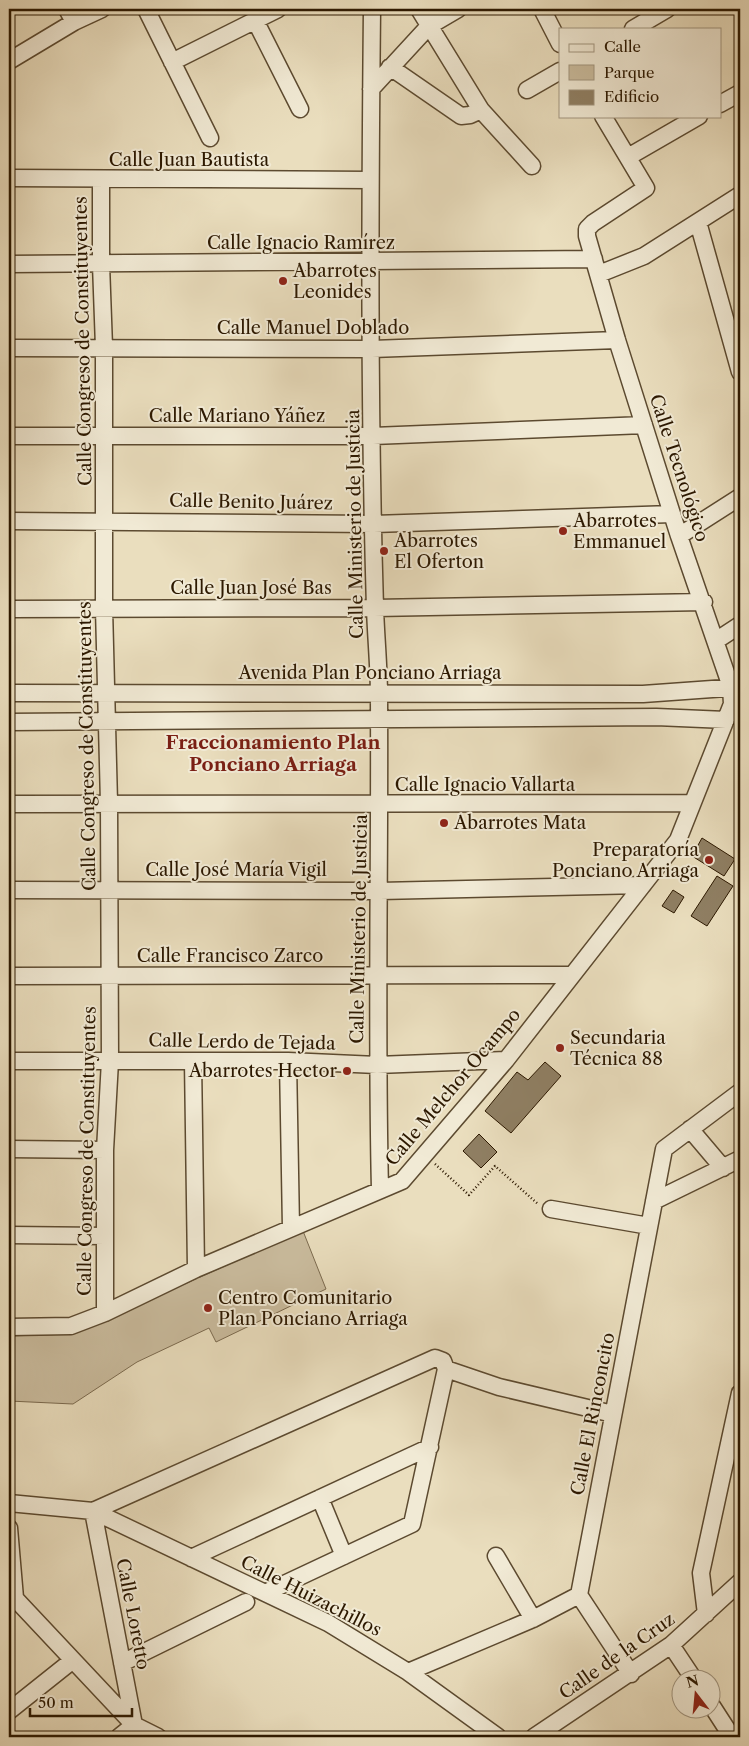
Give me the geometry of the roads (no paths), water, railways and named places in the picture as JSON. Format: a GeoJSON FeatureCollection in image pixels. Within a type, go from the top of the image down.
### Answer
{"type":"FeatureCollection","features":[{"type":"Feature","properties":{"kind":"street"},"geometry":{"type":"LineString","coordinates":[[9,61],[70,16],[102,9]]}},
{"type":"Feature","properties":{"kind":"street"},"geometry":{"type":"LineString","coordinates":[[146,9],[210,138]]}},
{"type":"Feature","properties":{"kind":"street"},"geometry":{"type":"LineString","coordinates":[[172,62],[278,9]]}},
{"type":"Feature","properties":{"kind":"street","name":"Calle Ministerio de Justicia"},"geometry":{"type":"LineString","coordinates":[[372,9],[370,180],[375,608],[379,693],[380,891],[377,976],[377,1065],[380,1189]]}},
{"type":"Feature","properties":{"kind":"street"},"geometry":{"type":"LineString","coordinates":[[419,9],[481,110],[532,166]]}},
{"type":"Feature","properties":{"kind":"street"},"geometry":{"type":"LineString","coordinates":[[371,89],[429,26],[458,9]]}},
{"type":"Feature","properties":{"kind":"street"},"geometry":{"type":"LineString","coordinates":[[542,9],[559,42]]}},
{"type":"Feature","properties":{"kind":"street"},"geometry":{"type":"LineString","coordinates":[[635,28],[668,9]]}},
{"type":"Feature","properties":{"kind":"street"},"geometry":{"type":"LineString","coordinates":[[255,20],[300,109]]}},
{"type":"Feature","properties":{"kind":"street"},"geometry":{"type":"LineString","coordinates":[[390,67],[461,116],[470,115],[481,110]]}},
{"type":"Feature","properties":{"kind":"street"},"geometry":{"type":"LineString","coordinates":[[527,90],[559,72]]}},
{"type":"Feature","properties":{"kind":"street"},"geometry":{"type":"LineString","coordinates":[[722,103],[740,93]]}},
{"type":"Feature","properties":{"kind":"street"},"geometry":{"type":"LineString","coordinates":[[604,118],[628,157],[696,118]]}},
{"type":"Feature","properties":{"kind":"street","name":"Calle Tecnológico"},"geometry":{"type":"LineString","coordinates":[[628,157],[646,188],[587,229],[617,340],[679,536],[736,687]]}},
{"type":"Feature","properties":{"kind":"street","name":"Calle Juan Bautista"},"geometry":{"type":"LineString","coordinates":[[9,178],[370,180]]}},
{"type":"Feature","properties":{"kind":"street","name":"Calle Congreso de Constituyentes"},"geometry":{"type":"LineString","coordinates":[[101,179],[101,264],[104,347],[105,722],[109,804],[110,1061],[105,1150],[105,1313]]}},
{"type":"Feature","properties":{"kind":"street","name":"Calle Ignacio Ramírez"},"geometry":{"type":"LineString","coordinates":[[9,264],[371,263],[596,267],[644,256],[740,195]]}},
{"type":"Feature","properties":{"kind":"street"},"geometry":{"type":"LineString","coordinates":[[698,222],[740,372]]}},
{"type":"Feature","properties":{"kind":"street","name":"Calle Manuel Doblado"},"geometry":{"type":"LineString","coordinates":[[9,348],[104,347],[372,350],[617,340]]}},
{"type":"Feature","properties":{"kind":"street","name":"Calle Mariano Yáñez"},"geometry":{"type":"LineString","coordinates":[[9,436],[373,436],[644,425]]}},
{"type":"Feature","properties":{"kind":"street"},"geometry":{"type":"LineString","coordinates":[[679,536],[740,497]]}},
{"type":"Feature","properties":{"kind":"street","name":"Calle Benito Juárez"},"geometry":{"type":"LineString","coordinates":[[9,521],[104,520],[374,524],[672,514]]}},
{"type":"Feature","properties":{"kind":"street","name":"Calle Juan José Bas"},"geometry":{"type":"LineString","coordinates":[[9,609],[375,608],[704,602]]}},
{"type":"Feature","properties":{"kind":"street"},"geometry":{"type":"LineString","coordinates":[[717,640],[740,625]]}},
{"type":"Feature","properties":{"kind":"street","name":"Avenida Plan Ponciano Arriaga"},"geometry":{"type":"LineString","coordinates":[[9,693],[642,694],[736,687]]}},
{"type":"Feature","properties":{"kind":"street","name":"Calle Melchor Ocampo"},"geometry":{"type":"LineString","coordinates":[[9,1328],[71,1326],[105,1313],[196,1269],[402,1181],[506,1060],[678,840],[726,720],[736,687]]}},
{"type":"Feature","properties":{"kind":"street"},"geometry":{"type":"LineString","coordinates":[[642,694],[656,716]]}},
{"type":"Feature","properties":{"kind":"street"},"geometry":{"type":"LineString","coordinates":[[9,722],[656,716],[726,720]]}},
{"type":"Feature","properties":{"kind":"street","name":"Calle Ignacio Vallarta"},"geometry":{"type":"LineString","coordinates":[[9,804],[380,805],[692,803]]}},
{"type":"Feature","properties":{"kind":"street","name":"Calle José María Vigil"},"geometry":{"type":"LineString","coordinates":[[9,890],[380,891],[643,885]]}},
{"type":"Feature","properties":{"kind":"street","name":"Calle Francisco Zarco"},"geometry":{"type":"LineString","coordinates":[[9,976],[571,975]]}},
{"type":"Feature","properties":{"kind":"street","name":"Calle Lerdo de Tejada"},"geometry":{"type":"LineString","coordinates":[[9,1061],[288,1061],[377,1065],[506,1060]]}},
{"type":"Feature","properties":{"kind":"street"},"geometry":{"type":"LineString","coordinates":[[193,1061],[196,1269]]}},
{"type":"Feature","properties":{"kind":"street"},"geometry":{"type":"LineString","coordinates":[[288,1061],[291,1228]]}},
{"type":"Feature","properties":{"kind":"street"},"geometry":{"type":"LineString","coordinates":[[723,1168],[690,1129],[740,1092]]}},
{"type":"Feature","properties":{"kind":"street","name":"Calle El Rinconcito"},"geometry":{"type":"LineString","coordinates":[[579,1595],[664,1149],[690,1129]]}},
{"type":"Feature","properties":{"kind":"street"},"geometry":{"type":"LineString","coordinates":[[9,1149],[105,1150]]}},
{"type":"Feature","properties":{"kind":"street"},"geometry":{"type":"LineString","coordinates":[[654,1201],[740,1159]]}},
{"type":"Feature","properties":{"kind":"street"},"geometry":{"type":"LineString","coordinates":[[548,1209],[649,1226]]}},
{"type":"Feature","properties":{"kind":"street"},"geometry":{"type":"LineString","coordinates":[[9,1234],[105,1236]]}},
{"type":"Feature","properties":{"kind":"street"},"geometry":{"type":"LineString","coordinates":[[9,1503],[93,1511],[435,1358],[443,1361],[446,1369],[412,1524],[266,1593]]}},
{"type":"Feature","properties":{"kind":"street"},"geometry":{"type":"LineString","coordinates":[[446,1369],[499,1388],[614,1414]]}},
{"type":"Feature","properties":{"kind":"street"},"geometry":{"type":"LineString","coordinates":[[706,1614],[702,1573],[740,1393]]}},
{"type":"Feature","properties":{"kind":"street"},"geometry":{"type":"LineString","coordinates":[[191,1558],[430,1447]]}},
{"type":"Feature","properties":{"kind":"street"},"geometry":{"type":"LineString","coordinates":[[320,1498],[344,1556]]}},
{"type":"Feature","properties":{"kind":"street","name":"Calle Huizachillos"},"geometry":{"type":"LineString","coordinates":[[93,1511],[328,1623],[408,1672],[498,1737]]}},
{"type":"Feature","properties":{"kind":"street","name":"Calle Loretto"},"geometry":{"type":"LineString","coordinates":[[93,1511],[134,1725]]}},
{"type":"Feature","properties":{"kind":"street"},"geometry":{"type":"LineString","coordinates":[[9,1528],[11,1597],[134,1725],[158,1737]]}},
{"type":"Feature","properties":{"kind":"street"},"geometry":{"type":"LineString","coordinates":[[496,1556],[533,1619]]}},
{"type":"Feature","properties":{"kind":"street","name":"Calle de la Cruz"},"geometry":{"type":"LineString","coordinates":[[534,1737],[631,1674],[671,1645],[740,1582]]}},
{"type":"Feature","properties":{"kind":"street"},"geometry":{"type":"LineString","coordinates":[[408,1672],[533,1619],[579,1595],[631,1674]]}},
{"type":"Feature","properties":{"kind":"street"},"geometry":{"type":"LineString","coordinates":[[122,1663],[246,1602]]}},
{"type":"Feature","properties":{"kind":"street"},"geometry":{"type":"LineString","coordinates":[[671,1645],[686,1668]]}},
{"type":"Feature","properties":{"kind":"street"},"geometry":{"type":"LineString","coordinates":[[9,1711],[73,1660]]}},
{"type":"Feature","properties":{"kind":"street"},"geometry":{"type":"LineString","coordinates":[[720,1718],[732,1737]]}},
{"type":"Feature","properties":{"kind":"street"},"geometry":{"type":"LineString","coordinates":[[119,1737],[134,1725]]}},
{"type":"Feature","properties":{"kind":"place","name":"Abarrotes Leonides"},"geometry":{"type":"Point","coordinates":[283,281]}},
{"type":"Feature","properties":{"kind":"place","name":"Abarrotes Emmanuel"},"geometry":{"type":"Point","coordinates":[563,531]}},
{"type":"Feature","properties":{"kind":"place","name":"Abarrotes El Oferton"},"geometry":{"type":"Point","coordinates":[384,551]}},
{"type":"Feature","properties":{"kind":"place","name":"Abarrotes Mata"},"geometry":{"type":"Point","coordinates":[444,823]}},
{"type":"Feature","properties":{"kind":"place","name":"Preparatoría Ponciano Arriaga"},"geometry":{"type":"Point","coordinates":[709,860]}},
{"type":"Feature","properties":{"kind":"place","name":"Secundaria Técnica 88"},"geometry":{"type":"Point","coordinates":[560,1048]}},
{"type":"Feature","properties":{"kind":"place","name":"Abarrotes Hector"},"geometry":{"type":"Point","coordinates":[347,1071]}},
{"type":"Feature","properties":{"kind":"place","name":"Centro Comunitario Plan Ponciano Arriaga"},"geometry":{"type":"Point","coordinates":[208,1308]}},
{"type":"Feature","properties":{"kind":"district","name":"Fraccionamiento Plan Ponciano Arriaga"},"geometry":{"type":"Point","coordinates":[273,753]}}]}
